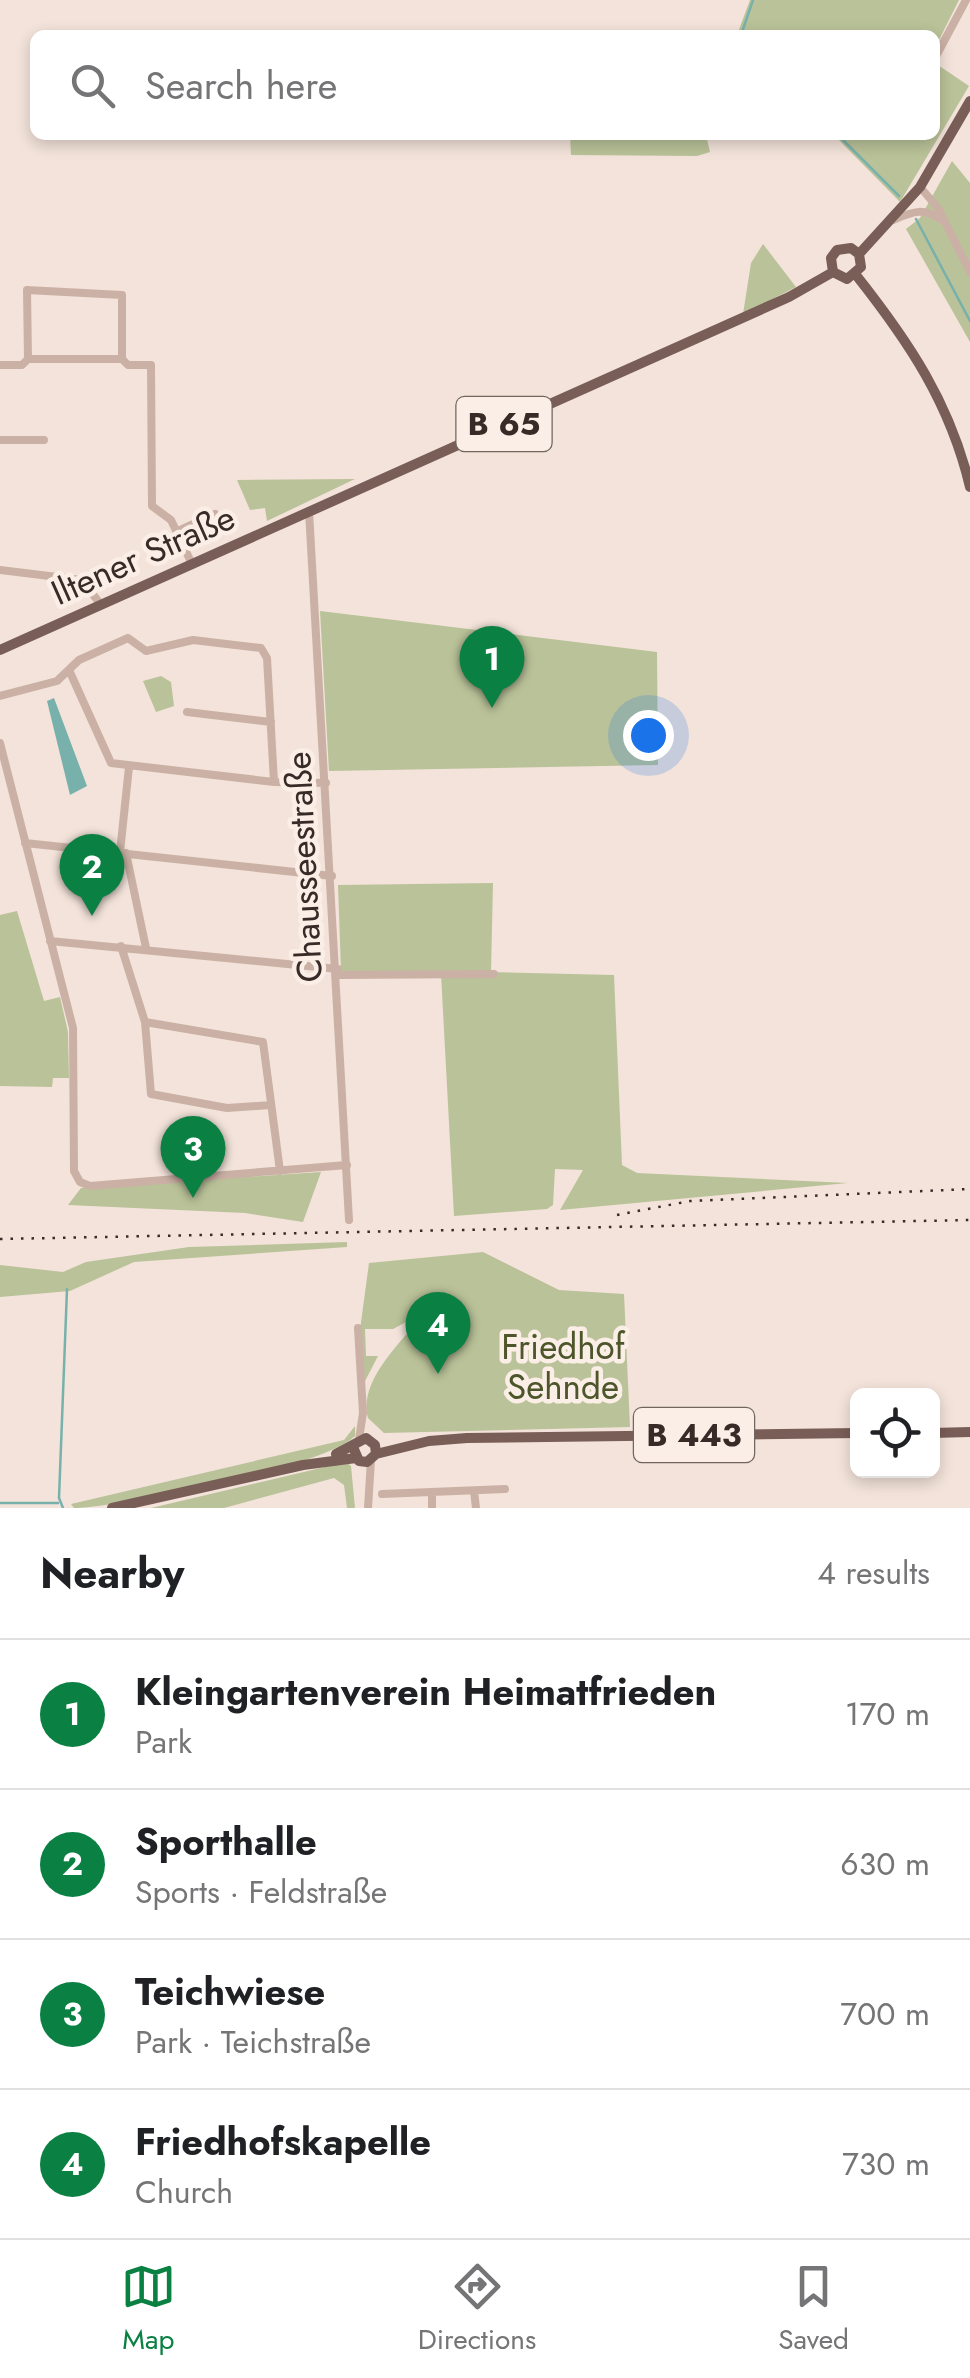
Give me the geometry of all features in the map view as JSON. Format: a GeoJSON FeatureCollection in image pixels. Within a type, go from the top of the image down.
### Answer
{"type":"FeatureCollection","features":[{"type":"Feature","properties":{"kind":"main road"},"geometry":{"type":"LineString","coordinates":[[859,254],[917,191],[970,101]]}},
{"type":"Feature","properties":{"kind":"main road"},"geometry":{"type":"LineString","coordinates":[[846,247],[859,254],[861,267],[856,275],[847,279],[833,272],[831,258],[837,250],[846,247]]}},
{"type":"Feature","properties":{"kind":"main road","name":"B 65"},"geometry":{"type":"LineString","coordinates":[[309,511],[789,297],[833,272]]}},
{"type":"Feature","properties":{"kind":"main road"},"geometry":{"type":"LineString","coordinates":[[856,275],[926,369],[952,426],[970,488]]}},
{"type":"Feature","properties":{"kind":"main road","name":"Iltener Straße"},"geometry":{"type":"LineString","coordinates":[[0,650],[309,511]]}},
{"type":"Feature","properties":{"kind":"main road"},"geometry":{"type":"LineString","coordinates":[[940,1433],[970,1432]]}},
{"type":"Feature","properties":{"kind":"main road","name":"B 443"},"geometry":{"type":"LineString","coordinates":[[112,1508],[365,1450],[429,1441],[850,1434]]}},
{"type":"Feature","properties":{"kind":"street"},"geometry":{"type":"LineString","coordinates":[[940,49],[966,0]]}},
{"type":"Feature","properties":{"kind":"street"},"geometry":{"type":"LineString","coordinates":[[917,191],[930,212],[946,224]]}},
{"type":"Feature","properties":{"kind":"street"},"geometry":{"type":"LineString","coordinates":[[917,191],[946,224],[970,272]]}},
{"type":"Feature","properties":{"kind":"street"},"geometry":{"type":"LineString","coordinates":[[893,220],[913,211],[930,212]]}},
{"type":"Feature","properties":{"kind":"street"},"geometry":{"type":"LineString","coordinates":[[28,360],[28,290],[122,295],[122,359],[128,365],[151,365],[152,506],[171,520],[192,564]]}},
{"type":"Feature","properties":{"kind":"street"},"geometry":{"type":"LineString","coordinates":[[0,365],[22,365],[28,360],[122,359]]}},
{"type":"Feature","properties":{"kind":"street"},"geometry":{"type":"LineString","coordinates":[[0,440],[44,440]]}},
{"type":"Feature","properties":{"kind":"street","name":"Chausseestraße"},"geometry":{"type":"LineString","coordinates":[[309,511],[338,972],[348,1220]]}},
{"type":"Feature","properties":{"kind":"street"},"geometry":{"type":"LineString","coordinates":[[176,532],[215,514]]}},
{"type":"Feature","properties":{"kind":"street"},"geometry":{"type":"LineString","coordinates":[[0,570],[82,580],[101,605]]}},
{"type":"Feature","properties":{"kind":"street"},"geometry":{"type":"LineString","coordinates":[[0,696],[57,681],[128,638],[146,651],[193,640],[261,648],[267,658],[274,782]]}},
{"type":"Feature","properties":{"kind":"street"},"geometry":{"type":"LineString","coordinates":[[70,670],[110,763],[274,782],[326,783]]}},
{"type":"Feature","properties":{"kind":"street"},"geometry":{"type":"LineString","coordinates":[[186,712],[271,722]]}},
{"type":"Feature","properties":{"kind":"street"},"geometry":{"type":"LineString","coordinates":[[0,743],[73,1028],[74,1171],[80,1182],[90,1186],[346,1165]]}},
{"type":"Feature","properties":{"kind":"street"},"geometry":{"type":"LineString","coordinates":[[129,767],[123,853],[146,948]]}},
{"type":"Feature","properties":{"kind":"street"},"geometry":{"type":"LineString","coordinates":[[25,842],[332,876]]}},
{"type":"Feature","properties":{"kind":"street"},"geometry":{"type":"LineString","coordinates":[[50,941],[146,948],[338,972],[494,974]]}},
{"type":"Feature","properties":{"kind":"street"},"geometry":{"type":"LineString","coordinates":[[121,946],[145,1022],[152,1094],[227,1108],[271,1105]]}},
{"type":"Feature","properties":{"kind":"street"},"geometry":{"type":"LineString","coordinates":[[145,1022],[260,1039],[280,1172]]}},
{"type":"Feature","properties":{"kind":"street"},"geometry":{"type":"LineString","coordinates":[[358,1328],[368,1503]]}},
{"type":"Feature","properties":{"kind":"street"},"geometry":{"type":"LineString","coordinates":[[382,1494],[505,1489]]}},
{"type":"Feature","properties":{"kind":"street"},"geometry":{"type":"LineString","coordinates":[[474,1491],[476,1508]]}},
{"type":"Feature","properties":{"kind":"street"},"geometry":{"type":"LineString","coordinates":[[432,1493],[432,1508]]}},
{"type":"Feature","properties":{"kind":"green space"},"geometry":{"type":"Polygon","coordinates":[[[750,0],[959,0],[940,38],[940,30],[739,30],[750,0]]]}},
{"type":"Feature","properties":{"kind":"green space"},"geometry":{"type":"Polygon","coordinates":[[[940,66],[969,86],[940,135],[940,66]]]}},
{"type":"Feature","properties":{"kind":"green space"},"geometry":{"type":"Polygon","coordinates":[[[570,140],[707,140],[710,152],[697,156],[571,155],[570,140]]]}},
{"type":"Feature","properties":{"kind":"green space"},"geometry":{"type":"Polygon","coordinates":[[[839,140],[937,140],[900,202],[839,140]]]}},
{"type":"Feature","properties":{"kind":"green space"},"geometry":{"type":"Polygon","coordinates":[[[952,161],[970,183],[970,342],[906,229],[920,218],[952,161]]]}},
{"type":"Feature","properties":{"kind":"green space"},"geometry":{"type":"Polygon","coordinates":[[[763,244],[796,287],[743,314],[751,263],[763,244]]]}},
{"type":"Feature","properties":{"kind":"green space"},"geometry":{"type":"Polygon","coordinates":[[[355,479],[267,521],[265,508],[250,510],[237,480],[355,479]]]}},
{"type":"Feature","properties":{"kind":"green space"},"geometry":{"type":"Polygon","coordinates":[[[320,611],[657,652],[658,765],[329,771],[320,611]]]}},
{"type":"Feature","properties":{"kind":"green space"},"geometry":{"type":"Polygon","coordinates":[[[161,676],[171,682],[174,706],[156,712],[143,681],[161,676]]]}},
{"type":"Feature","properties":{"kind":"green space"},"geometry":{"type":"Polygon","coordinates":[[[493,883],[491,972],[614,975],[622,1165],[637,1173],[848,1183],[560,1210],[583,1170],[555,1169],[553,1205],[547,1209],[454,1216],[441,974],[341,971],[338,885],[493,883]]]}},
{"type":"Feature","properties":{"kind":"green space"},"geometry":{"type":"Polygon","coordinates":[[[17,911],[44,1001],[60,997],[68,1032],[69,1078],[53,1078],[52,1087],[0,1086],[0,915],[17,911]]]}},
{"type":"Feature","properties":{"kind":"green space"},"geometry":{"type":"Polygon","coordinates":[[[321,1172],[303,1222],[245,1213],[68,1205],[81,1188],[321,1172]]]}},
{"type":"Feature","properties":{"kind":"green space"},"geometry":{"type":"Polygon","coordinates":[[[347,1242],[347,1247],[134,1262],[70,1291],[0,1297],[0,1265],[63,1272],[86,1262],[189,1247],[347,1242]]]}},
{"type":"Feature","properties":{"kind":"green space","name":"Friedhof Sehnde"},"geometry":{"type":"Polygon","coordinates":[[[483,1252],[559,1290],[624,1294],[630,1427],[384,1433],[368,1418],[366,1406],[373,1382],[412,1328],[408,1321],[393,1329],[365,1329],[366,1356],[378,1356],[364,1383],[360,1330],[369,1263],[483,1252]]]}},
{"type":"Feature","properties":{"kind":"green space"},"geometry":{"type":"Polygon","coordinates":[[[355,1426],[355,1436],[337,1448],[266,1472],[134,1501],[74,1508],[71,1504],[344,1440],[355,1426]]]}},
{"type":"Feature","properties":{"kind":"green space"},"geometry":{"type":"Polygon","coordinates":[[[346,1462],[351,1466],[355,1508],[347,1508],[344,1485],[334,1478],[224,1508],[151,1508],[346,1462]]]}},
{"type":"Feature","properties":{"kind":"water"},"geometry":{"type":"Polygon","coordinates":[[[54,698],[87,786],[70,795],[47,701],[54,698]]]}},
{"type":"Feature","properties":{"kind":"waterway"},"geometry":{"type":"LineString","coordinates":[[743,30],[753,0]]}},
{"type":"Feature","properties":{"kind":"waterway"},"geometry":{"type":"LineString","coordinates":[[843,140],[899,196]]}},
{"type":"Feature","properties":{"kind":"waterway"},"geometry":{"type":"LineString","coordinates":[[916,219],[970,321]]}},
{"type":"Feature","properties":{"kind":"waterway"},"geometry":{"type":"LineString","coordinates":[[63,1508],[59,1498],[67,1289]]}},
{"type":"Feature","properties":{"kind":"waterway"},"geometry":{"type":"LineString","coordinates":[[0,1503],[58,1503]]}},
{"type":"Feature","properties":{"kind":"railway"},"geometry":{"type":"LineString","coordinates":[[617,1215],[690,1201],[970,1189]]}},
{"type":"Feature","properties":{"kind":"railway"},"geometry":{"type":"LineString","coordinates":[[0,1239],[970,1220]]}},
{"type":"Feature","properties":{"kind":"place","name":"Kleingartenverein Heimatfrieden"},"geometry":{"type":"Point","coordinates":[492,708]}},
{"type":"Feature","properties":{"kind":"place","name":"Sporthalle"},"geometry":{"type":"Point","coordinates":[92,916]}},
{"type":"Feature","properties":{"kind":"place","name":"Teichwiese"},"geometry":{"type":"Point","coordinates":[193,1198]}},
{"type":"Feature","properties":{"kind":"place","name":"Friedhofskapelle"},"geometry":{"type":"Point","coordinates":[438,1374]}}]}
